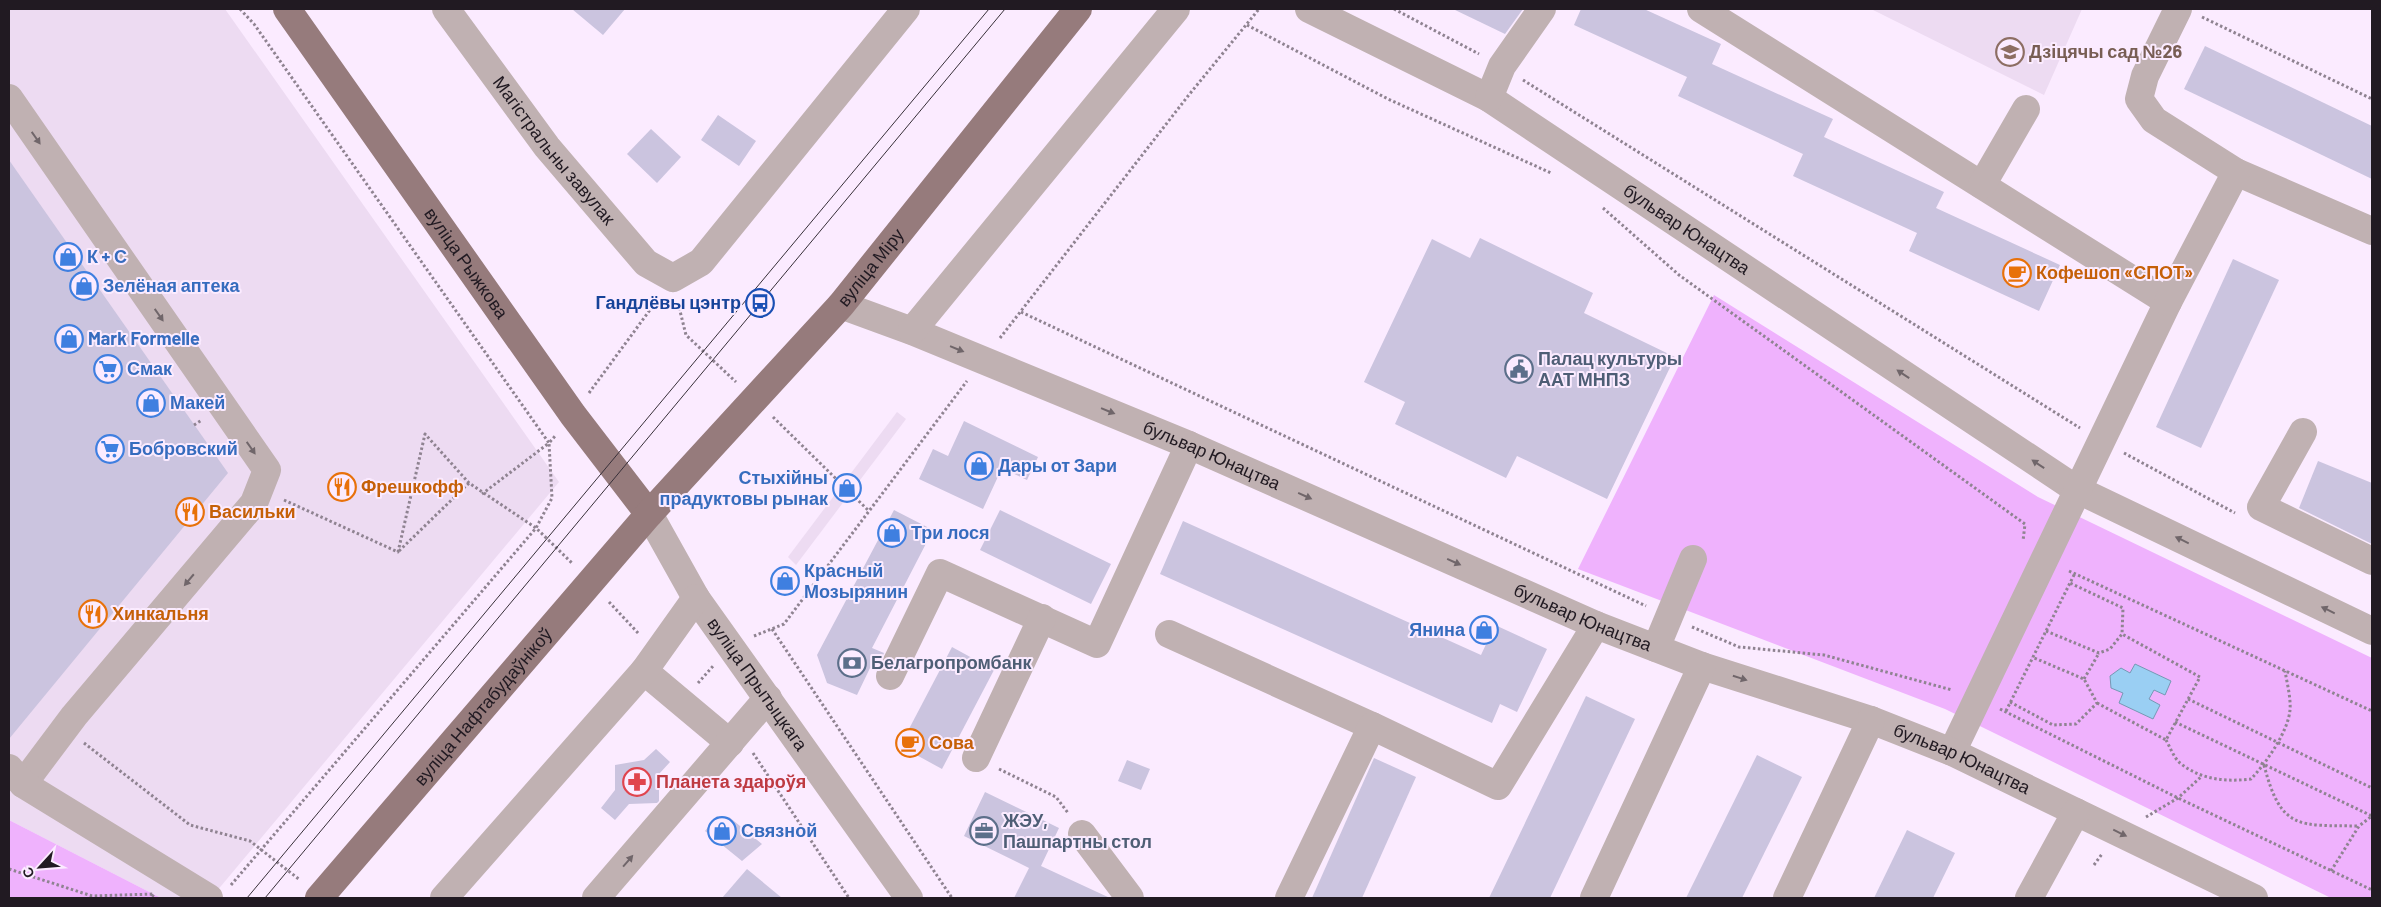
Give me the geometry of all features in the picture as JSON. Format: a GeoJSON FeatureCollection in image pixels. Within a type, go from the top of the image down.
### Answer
{"type":"FeatureCollection","features":[{"type":"Feature","properties":{"kind":"main road","name":"вуліца Рыжкова"},"geometry":{"type":"LineString","coordinates":[[287,9],[573,415],[649,514]]}},
{"type":"Feature","properties":{"kind":"main road","name":"вуліца Міру"},"geometry":{"type":"LineString","coordinates":[[649,514],[841,305],[1078,9]]}},
{"type":"Feature","properties":{"kind":"main road","name":"вуліца Нафтабудаўнікоў"},"geometry":{"type":"LineString","coordinates":[[320,897],[649,514]]}},
{"type":"Feature","properties":{"kind":"street","name":"Магістральны завулак"},"geometry":{"type":"LineString","coordinates":[[446,9],[547,147],[646,263],[673,278],[701,262],[906,9]]}},
{"type":"Feature","properties":{"kind":"street"},"geometry":{"type":"LineString","coordinates":[[912,331],[1176,9]]}},
{"type":"Feature","properties":{"kind":"street","name":"бульвар Юнацтва"},"geometry":{"type":"LineString","coordinates":[[1309,9],[1488,98],[2076,489],[2372,631]]}},
{"type":"Feature","properties":{"kind":"street"},"geometry":{"type":"LineString","coordinates":[[1488,98],[1502,66],[1542,9]]}},
{"type":"Feature","properties":{"kind":"street"},"geometry":{"type":"LineString","coordinates":[[1701,9],[2168,302]]}},
{"type":"Feature","properties":{"kind":"street"},"geometry":{"type":"LineString","coordinates":[[2186,11],[2145,76],[2139,98],[2154,120],[2236,172],[2372,231]]}},
{"type":"Feature","properties":{"kind":"street"},"geometry":{"type":"LineString","coordinates":[[9,98],[267,470],[254,502],[65,728],[16,776],[217,895]]}},
{"type":"Feature","properties":{"kind":"street"},"geometry":{"type":"LineString","coordinates":[[1982,185],[2026,110]]}},
{"type":"Feature","properties":{"kind":"street"},"geometry":{"type":"LineString","coordinates":[[1952,752],[2076,489],[2102,441],[2168,302],[2236,172]]}},
{"type":"Feature","properties":{"kind":"street","name":"бульвар Юнацтва"},"geometry":{"type":"LineString","coordinates":[[841,305],[912,331],[1189,445],[1596,625],[1702,666],[1871,720],[1952,752],[2254,898]]}},
{"type":"Feature","properties":{"kind":"street"},"geometry":{"type":"LineString","coordinates":[[2303,432],[2261,507],[2372,561]]}},
{"type":"Feature","properties":{"kind":"street"},"geometry":{"type":"LineString","coordinates":[[890,676],[940,572],[1097,644],[1189,445]]}},
{"type":"Feature","properties":{"kind":"street","name":"вуліца Прытыцкага"},"geometry":{"type":"LineString","coordinates":[[649,514],[696,598],[909,898]]}},
{"type":"Feature","properties":{"kind":"street"},"geometry":{"type":"LineString","coordinates":[[1656,648],[1693,559]]}},
{"type":"Feature","properties":{"kind":"street"},"geometry":{"type":"LineString","coordinates":[[444,898],[650,662],[696,598]]}},
{"type":"Feature","properties":{"kind":"street"},"geometry":{"type":"LineString","coordinates":[[976,758],[1042,618]]}},
{"type":"Feature","properties":{"kind":"street"},"geometry":{"type":"LineString","coordinates":[[1169,634],[1372,726],[1498,786],[1596,625]]}},
{"type":"Feature","properties":{"kind":"street"},"geometry":{"type":"LineString","coordinates":[[650,662],[734,737]]}},
{"type":"Feature","properties":{"kind":"street"},"geometry":{"type":"LineString","coordinates":[[1594,898],[1702,666]]}},
{"type":"Feature","properties":{"kind":"street"},"geometry":{"type":"LineString","coordinates":[[596,898],[768,698]]}},
{"type":"Feature","properties":{"kind":"street"},"geometry":{"type":"LineString","coordinates":[[1787,898],[1871,720]]}},
{"type":"Feature","properties":{"kind":"street"},"geometry":{"type":"LineString","coordinates":[[1289,898],[1372,726]]}},
{"type":"Feature","properties":{"kind":"street"},"geometry":{"type":"LineString","coordinates":[[2030,898],[2076,812]]}},
{"type":"Feature","properties":{"kind":"street"},"geometry":{"type":"LineString","coordinates":[[1082,834],[1130,898]]}},
{"type":"Feature","properties":{"kind":"path"},"geometry":{"type":"LineString","coordinates":[[240,9],[254,24],[549,443],[482,494]]}},
{"type":"Feature","properties":{"kind":"path"},"geometry":{"type":"LineString","coordinates":[[693,688],[731,646],[784,624],[983,360],[1188,96],[1259,9]]}},
{"type":"Feature","properties":{"kind":"path"},"geometry":{"type":"LineString","coordinates":[[1394,9],[1502,66],[2102,441],[2242,517]]}},
{"type":"Feature","properties":{"kind":"path"},"geometry":{"type":"LineString","coordinates":[[2186,11],[2372,99]]}},
{"type":"Feature","properties":{"kind":"path"},"geometry":{"type":"LineString","coordinates":[[1247,25],[1388,99],[1560,177]]}},
{"type":"Feature","properties":{"kind":"path"},"geometry":{"type":"LineString","coordinates":[[1600,205],[1679,275],[2024,524],[2022,552],[2043,562],[2075,573],[2372,711]]}},
{"type":"Feature","properties":{"kind":"path"},"geometry":{"type":"LineString","coordinates":[[1021,312],[1668,617],[1739,647],[1824,655],[1960,692],[2006,711],[2178,798],[2372,890]]}},
{"type":"Feature","properties":{"kind":"path"},"geometry":{"type":"LineString","coordinates":[[398,552],[425,434],[469,483],[482,494],[536,528],[591,583],[650,662]]}},
{"type":"Feature","properties":{"kind":"path"},"geometry":{"type":"LineString","coordinates":[[398,552],[469,483]]}},
{"type":"Feature","properties":{"kind":"path"},"geometry":{"type":"LineString","coordinates":[[259,489],[398,552]]}},
{"type":"Feature","properties":{"kind":"path"},"geometry":{"type":"LineString","coordinates":[[217,895],[262,850],[536,528]]}},
{"type":"Feature","properties":{"kind":"path"},"geometry":{"type":"LineString","coordinates":[[2006,711],[2075,573]]}},
{"type":"Feature","properties":{"kind":"path"},"geometry":{"type":"LineString","coordinates":[[2070,583],[2122,608],[2122,634],[2110,649],[2099,653],[2084,679]]}},
{"type":"Feature","properties":{"kind":"path"},"geometry":{"type":"LineString","coordinates":[[772,629],[952,898]]}},
{"type":"Feature","properties":{"kind":"path"},"geometry":{"type":"LineString","coordinates":[[2046,631],[2099,653]]}},
{"type":"Feature","properties":{"kind":"path"},"geometry":{"type":"LineString","coordinates":[[2122,634],[2200,677],[2166,740]]}},
{"type":"Feature","properties":{"kind":"path"},"geometry":{"type":"LineString","coordinates":[[2032,658],[2084,679],[2097,703],[2166,740],[2179,762],[2202,776],[2230,781],[2251,779],[2264,764],[2278,742],[2290,711],[2285,670]]}},
{"type":"Feature","properties":{"kind":"path"},"geometry":{"type":"LineString","coordinates":[[2188,699],[2372,788]]}},
{"type":"Feature","properties":{"kind":"path"},"geometry":{"type":"LineString","coordinates":[[2010,702],[2053,724],[2076,724],[2097,703]]}},
{"type":"Feature","properties":{"kind":"path"},"geometry":{"type":"LineString","coordinates":[[2175,722],[2372,816],[2359,826],[2331,871]]}},
{"type":"Feature","properties":{"kind":"path"},"geometry":{"type":"LineString","coordinates":[[65,728],[190,826],[250,841],[320,897]]}},
{"type":"Feature","properties":{"kind":"path"},"geometry":{"type":"LineString","coordinates":[[734,737],[849,898]]}},
{"type":"Feature","properties":{"kind":"path"},"geometry":{"type":"LineString","coordinates":[[976,758],[1056,797],[1082,834]]}},
{"type":"Feature","properties":{"kind":"path"},"geometry":{"type":"LineString","coordinates":[[2264,764],[2272,794],[2282,811],[2305,825],[2359,826]]}},
{"type":"Feature","properties":{"kind":"path"},"geometry":{"type":"LineString","coordinates":[[9,869],[92,896],[154,894],[151,898]]}},
{"type":"Feature","properties":{"kind":"shaded area"},"geometry":{"type":"Polygon","coordinates":[[[9,9],[225,9],[559,482],[211,898],[161,898],[9,820],[9,9]]]}},
{"type":"Feature","properties":{"kind":"shaded area","name":"Дзіцячы сад №26"},"geometry":{"type":"Polygon","coordinates":[[[1871,9],[2082,9],[2044,95],[1871,9]]]}},
{"type":"Feature","properties":{"kind":"shaded area"},"geometry":{"type":"Polygon","coordinates":[[[1714,295],[2038,497],[2372,658],[2372,898],[2331,898],[1945,709],[1578,569],[1714,295]]]}},
{"type":"Feature","properties":{"kind":"shaded area","name":"Стыхійны прадуктовы рынак"},"geometry":{"type":"Polygon","coordinates":[[[897,412],[906,419],[796,565],[788,557],[897,412]]]}},
{"type":"Feature","properties":{"kind":"shaded area"},"geometry":{"type":"Polygon","coordinates":[[[9,820],[161,898],[9,898],[9,820]]]}},
{"type":"Feature","properties":{"kind":"water"},"geometry":{"type":"Polygon","coordinates":[[[2135,664],[2171,681],[2165,695],[2154,690],[2149,699],[2160,705],[2153,719],[2119,703],[2123,693],[2111,688],[2110,676],[2121,668],[2130,673],[2135,664]]]}},
{"type":"Feature","properties":{"kind":"building"},"geometry":{"type":"Polygon","coordinates":[[[572,9],[625,9],[603,35],[572,9]]]}},
{"type":"Feature","properties":{"kind":"building"},"geometry":{"type":"Polygon","coordinates":[[[1453,9],[1523,9],[1505,34],[1453,9]]]}},
{"type":"Feature","properties":{"kind":"building"},"geometry":{"type":"Polygon","coordinates":[[[1581,9],[1644,9],[1721,44],[1712,64],[1833,119],[1824,137],[1944,192],[1936,208],[2060,265],[2039,311],[1909,251],[1917,233],[1793,176],[1803,154],[1678,96],[1687,77],[1574,25],[1581,9]]]}},
{"type":"Feature","properties":{"kind":"building"},"geometry":{"type":"Polygon","coordinates":[[[2205,46],[2372,126],[2372,179],[2184,89],[2205,46]]]}},
{"type":"Feature","properties":{"kind":"building"},"geometry":{"type":"Polygon","coordinates":[[[718,115],[756,141],[739,166],[701,140],[718,115]]]}},
{"type":"Feature","properties":{"kind":"building"},"geometry":{"type":"Polygon","coordinates":[[[651,129],[681,157],[657,183],[627,154],[651,129]]]}},
{"type":"Feature","properties":{"kind":"building","name":"Бобровский"},"geometry":{"type":"Polygon","coordinates":[[[9,160],[228,473],[9,739],[9,160]]]}},
{"type":"Feature","properties":{"kind":"building","name":"Палац культуры ААТ МНПЗ"},"geometry":{"type":"Polygon","coordinates":[[[1480,238],[1593,293],[1584,313],[1675,357],[1607,499],[1517,456],[1506,478],[1395,424],[1405,402],[1364,382],[1432,239],[1470,258],[1480,238]]]}},
{"type":"Feature","properties":{"kind":"building"},"geometry":{"type":"Polygon","coordinates":[[[2233,259],[2279,280],[2201,448],[2156,427],[2233,259]]]}},
{"type":"Feature","properties":{"kind":"building","name":"Дары от Зари"},"geometry":{"type":"Polygon","coordinates":[[[964,421],[1038,457],[1027,480],[1002,468],[983,509],[919,479],[933,449],[948,456],[964,421]]]}},
{"type":"Feature","properties":{"kind":"building"},"geometry":{"type":"Polygon","coordinates":[[[2318,461],[2372,483],[2372,544],[2299,508],[2318,461]]]}},
{"type":"Feature","properties":{"kind":"building"},"geometry":{"type":"Polygon","coordinates":[[[894,510],[933,530],[872,648],[884,653],[876,670],[870,668],[857,695],[827,683],[817,655],[894,510]]]}},
{"type":"Feature","properties":{"kind":"building"},"geometry":{"type":"Polygon","coordinates":[[[1000,510],[1111,564],[1091,604],[980,550],[1000,510]]]}},
{"type":"Feature","properties":{"kind":"building"},"geometry":{"type":"Polygon","coordinates":[[[1183,521],[1481,655],[1495,625],[1547,649],[1517,712],[1500,704],[1492,723],[1160,574],[1183,521]]]}},
{"type":"Feature","properties":{"kind":"building"},"geometry":{"type":"Polygon","coordinates":[[[952,647],[994,670],[942,769],[900,746],[952,647]]]}},
{"type":"Feature","properties":{"kind":"building"},"geometry":{"type":"Polygon","coordinates":[[[1586,696],[1635,719],[1550,898],[1489,898],[1586,696]]]}},
{"type":"Feature","properties":{"kind":"building","name":"Планета здароўя"},"geometry":{"type":"Polygon","coordinates":[[[656,749],[670,762],[659,774],[659,801],[657,803],[629,804],[615,820],[601,808],[615,790],[615,765],[644,760],[656,749]]]}},
{"type":"Feature","properties":{"kind":"building"},"geometry":{"type":"Polygon","coordinates":[[[1757,755],[1802,777],[1742,898],[1686,898],[1757,755]]]}},
{"type":"Feature","properties":{"kind":"building"},"geometry":{"type":"Polygon","coordinates":[[[1374,758],[1416,777],[1362,898],[1312,898],[1374,758]]]}},
{"type":"Feature","properties":{"kind":"building"},"geometry":{"type":"Polygon","coordinates":[[[1127,760],[1150,769],[1141,790],[1118,781],[1127,760]]]}},
{"type":"Feature","properties":{"kind":"building"},"geometry":{"type":"Polygon","coordinates":[[[985,792],[1059,828],[1041,866],[1110,898],[1014,898],[1029,868],[964,836],[985,792]]]}},
{"type":"Feature","properties":{"kind":"building"},"geometry":{"type":"Polygon","coordinates":[[[717,816],[724,822],[729,817],[762,844],[742,861],[705,831],[717,816]]]}},
{"type":"Feature","properties":{"kind":"building"},"geometry":{"type":"Polygon","coordinates":[[[1907,830],[1955,853],[1933,898],[1874,898],[1907,830]]]}},
{"type":"Feature","properties":{"kind":"building"},"geometry":{"type":"Polygon","coordinates":[[[747,869],[782,898],[722,898],[747,869]]]}},
{"type":"Feature","properties":{"kind":"tram line"},"geometry":{"type":"LineString","coordinates":[[247,898],[989,9]]}},
{"type":"Feature","properties":{"kind":"tram line"},"geometry":{"type":"LineString","coordinates":[[265,898],[1005,9]]}},
{"type":"Feature","properties":{"kind":"place","name":"Дзіцячы сад №26"},"geometry":{"type":"Point","coordinates":[2010,52]}},
{"type":"Feature","properties":{"kind":"place","name":"К + С"},"geometry":{"type":"Point","coordinates":[68,257]}},
{"type":"Feature","properties":{"kind":"place","name":"Кофешоп «СПОТ»"},"geometry":{"type":"Point","coordinates":[2017,273]}},
{"type":"Feature","properties":{"kind":"place","name":"Зелёная аптека"},"geometry":{"type":"Point","coordinates":[84,286]}},
{"type":"Feature","properties":{"kind":"place","name":"Гандлёвы цэнтр"},"geometry":{"type":"Point","coordinates":[760,303]}},
{"type":"Feature","properties":{"kind":"place","name":"Mark Formelle"},"geometry":{"type":"Point","coordinates":[69,339]}},
{"type":"Feature","properties":{"kind":"place","name":"Смак"},"geometry":{"type":"Point","coordinates":[108,369]}},
{"type":"Feature","properties":{"kind":"place","name":"Палац культуры ААТ МНПЗ"},"geometry":{"type":"Point","coordinates":[1519,369]}},
{"type":"Feature","properties":{"kind":"place","name":"Макей"},"geometry":{"type":"Point","coordinates":[151,403]}},
{"type":"Feature","properties":{"kind":"place","name":"Бобровский"},"geometry":{"type":"Point","coordinates":[110,449]}},
{"type":"Feature","properties":{"kind":"place","name":"Дары от Зари"},"geometry":{"type":"Point","coordinates":[979,466]}},
{"type":"Feature","properties":{"kind":"place","name":"Фрешкофф"},"geometry":{"type":"Point","coordinates":[342,487]}},
{"type":"Feature","properties":{"kind":"place","name":"Стыхійны прадуктовы рынак"},"geometry":{"type":"Point","coordinates":[847,488]}},
{"type":"Feature","properties":{"kind":"place","name":"Васильки"},"geometry":{"type":"Point","coordinates":[190,512]}},
{"type":"Feature","properties":{"kind":"place","name":"Три лося"},"geometry":{"type":"Point","coordinates":[892,533]}},
{"type":"Feature","properties":{"kind":"place","name":"Красный Мозырянин"},"geometry":{"type":"Point","coordinates":[785,581]}},
{"type":"Feature","properties":{"kind":"place","name":"Хинкальня"},"geometry":{"type":"Point","coordinates":[93,614]}},
{"type":"Feature","properties":{"kind":"place","name":"Янина"},"geometry":{"type":"Point","coordinates":[1484,630]}},
{"type":"Feature","properties":{"kind":"place","name":"Белагропромбанк"},"geometry":{"type":"Point","coordinates":[852,663]}},
{"type":"Feature","properties":{"kind":"place","name":"Сова"},"geometry":{"type":"Point","coordinates":[910,743]}},
{"type":"Feature","properties":{"kind":"place","name":"Планета здароўя"},"geometry":{"type":"Point","coordinates":[637,782]}},
{"type":"Feature","properties":{"kind":"place","name":"Связной"},"geometry":{"type":"Point","coordinates":[722,831]}},
{"type":"Feature","properties":{"kind":"place","name":"ЖЭУ, Пашпартны стол"},"geometry":{"type":"Point","coordinates":[984,831]}}]}
